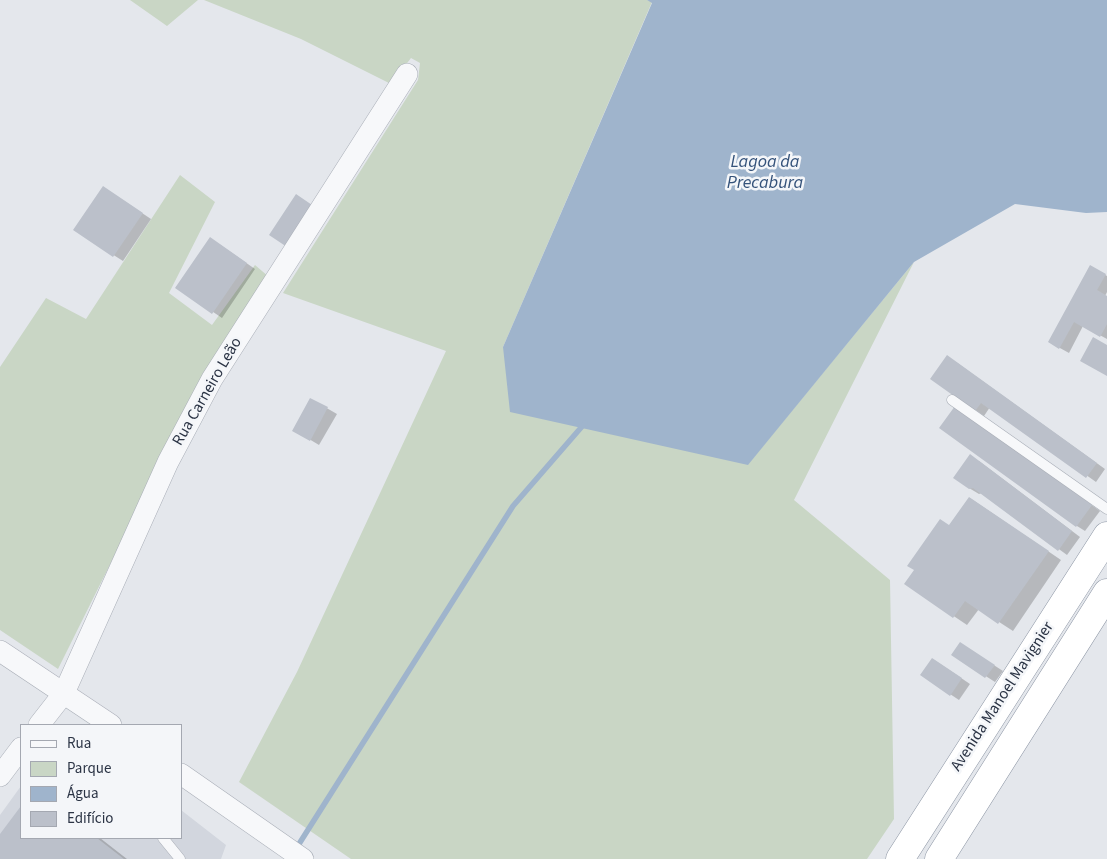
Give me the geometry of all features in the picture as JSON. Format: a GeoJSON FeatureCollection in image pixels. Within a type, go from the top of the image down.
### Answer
{"type":"FeatureCollection","features":[{"type":"Feature","properties":{"kind":"highway","name":"Avenida Manoel Mavignier"},"geometry":{"type":"LineString","coordinates":[[900,859],[1107,536]]}},
{"type":"Feature","properties":{"kind":"highway","name":"Avenida Manoel Mavignier"},"geometry":{"type":"LineString","coordinates":[[939,859],[1107,593]]}},
{"type":"Feature","properties":{"kind":"street","name":"Rua Carneiro Leão"},"geometry":{"type":"LineString","coordinates":[[40,724],[64,693],[168,462],[212,379],[407,74]]}},
{"type":"Feature","properties":{"kind":"street"},"geometry":{"type":"LineString","coordinates":[[0,651],[110,724]]}},
{"type":"Feature","properties":{"kind":"street"},"geometry":{"type":"LineString","coordinates":[[0,776],[20,749]]}},
{"type":"Feature","properties":{"kind":"street"},"geometry":{"type":"LineString","coordinates":[[182,775],[303,859]]}},
{"type":"Feature","properties":{"kind":"lane"},"geometry":{"type":"LineString","coordinates":[[952,400],[1107,509]]}},
{"type":"Feature","properties":{"kind":"lane"},"geometry":{"type":"LineString","coordinates":[[164,839],[180,859]]}},
{"type":"Feature","properties":{"kind":"shaded area"},"geometry":{"type":"Polygon","coordinates":[[[20,787],[20,839],[182,839],[182,811],[226,845],[221,859],[0,859],[0,815],[20,787]]]}},
{"type":"Feature","properties":{"kind":"green space"},"geometry":{"type":"Polygon","coordinates":[[[130,0],[198,0],[167,26],[130,0]]]}},
{"type":"Feature","properties":{"kind":"green space"},"geometry":{"type":"Polygon","coordinates":[[[204,0],[647,0],[652,2],[503,347],[748,464],[914,262],[794,500],[890,580],[894,819],[867,859],[351,859],[239,782],[297,672],[446,351],[283,293],[418,80],[420,63],[411,58],[391,84],[301,39],[204,0]]]}},
{"type":"Feature","properties":{"kind":"green space"},"geometry":{"type":"Polygon","coordinates":[[[180,175],[215,202],[169,293],[212,325],[255,265],[269,277],[158,468],[58,669],[0,630],[0,367],[46,298],[86,319],[180,175]]]}},
{"type":"Feature","properties":{"kind":"water","name":"Lagoa da Precabura"},"geometry":{"type":"Polygon","coordinates":[[[647,0],[1107,0],[1107,212],[1086,213],[1015,204],[914,262],[748,465],[510,412],[503,347],[652,3],[647,0]]]}},
{"type":"Feature","properties":{"kind":"building"},"geometry":{"type":"Polygon","coordinates":[[[103,186],[143,213],[113,257],[73,230],[103,186]]]}},
{"type":"Feature","properties":{"kind":"building"},"geometry":{"type":"Polygon","coordinates":[[[296,194],[315,207],[287,247],[269,235],[296,194]]]}},
{"type":"Feature","properties":{"kind":"building"},"geometry":{"type":"Polygon","coordinates":[[[210,237],[247,263],[212,314],[175,288],[210,237]]]}},
{"type":"Feature","properties":{"kind":"building"},"geometry":{"type":"Polygon","coordinates":[[[1090,265],[1106,274],[1097,290],[1107,296],[1107,324],[1100,337],[1074,322],[1059,349],[1048,342],[1090,265]]]}},
{"type":"Feature","properties":{"kind":"building"},"geometry":{"type":"Polygon","coordinates":[[[1093,337],[1107,345],[1107,376],[1080,361],[1093,337]]]}},
{"type":"Feature","properties":{"kind":"building"},"geometry":{"type":"Polygon","coordinates":[[[947,355],[1097,463],[1086,478],[981,403],[975,411],[930,379],[947,355]]]}},
{"type":"Feature","properties":{"kind":"building"},"geometry":{"type":"Polygon","coordinates":[[[310,398],[328,407],[310,441],[292,431],[310,398]]]}},
{"type":"Feature","properties":{"kind":"building"},"geometry":{"type":"Polygon","coordinates":[[[955,406],[1092,505],[1076,527],[939,428],[955,406]]]}},
{"type":"Feature","properties":{"kind":"building"},"geometry":{"type":"Polygon","coordinates":[[[970,454],[1072,531],[1058,551],[973,488],[969,489],[953,478],[970,454]]]}},
{"type":"Feature","properties":{"kind":"building"},"geometry":{"type":"Polygon","coordinates":[[[969,497],[1049,551],[998,624],[965,601],[953,618],[904,584],[914,570],[907,566],[940,519],[949,525],[969,497]]]}},
{"type":"Feature","properties":{"kind":"building"},"geometry":{"type":"Polygon","coordinates":[[[960,642],[995,665],[985,678],[951,655],[960,642]]]}},
{"type":"Feature","properties":{"kind":"building"},"geometry":{"type":"Polygon","coordinates":[[[932,658],[962,678],[950,696],[920,675],[932,658]]]}},
{"type":"Feature","properties":{"kind":"building"},"geometry":{"type":"Polygon","coordinates":[[[20,807],[20,839],[98,839],[124,859],[0,859],[0,834],[20,807]]]}},
{"type":"Feature","properties":{"kind":"waterway"},"geometry":{"type":"LineString","coordinates":[[299,844],[513,506],[585,423]]}}]}
